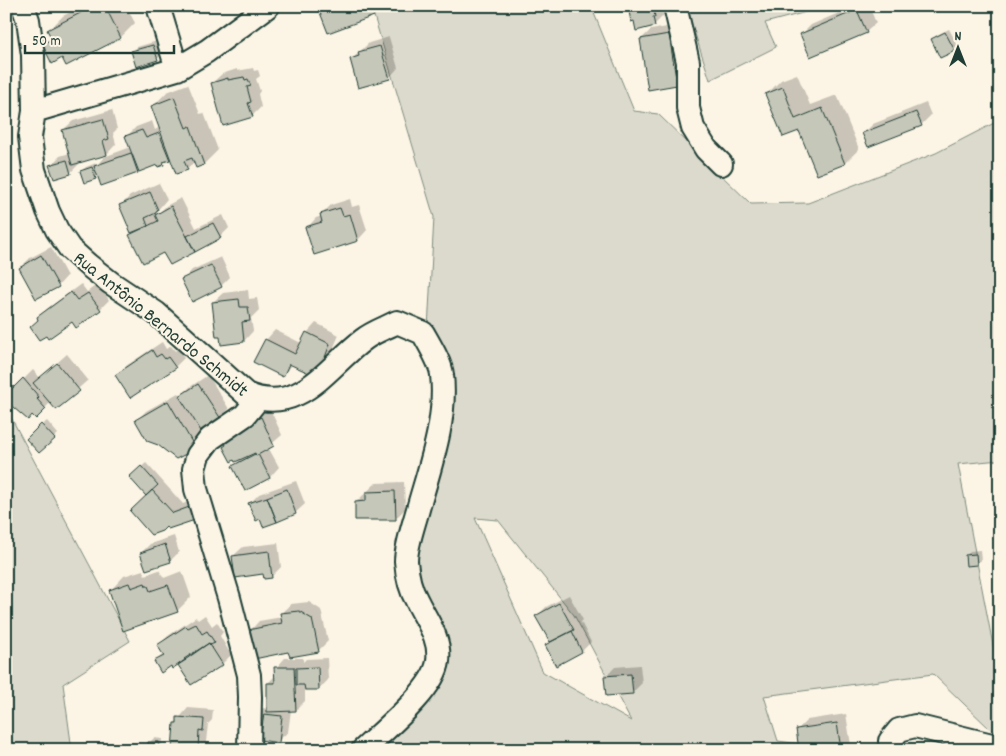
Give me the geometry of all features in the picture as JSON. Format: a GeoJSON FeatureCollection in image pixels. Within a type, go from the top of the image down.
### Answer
{"type":"FeatureCollection","features":[{"type":"Feature","properties":{"kind":"street","name":"Rua Antônio Bernardo Schmidt"},"geometry":{"type":"LineString","coordinates":[[23,6],[28,20],[33,55],[34,111],[30,137],[34,170],[48,211],[70,248],[110,283],[156,313],[246,394],[258,399],[280,399],[300,393],[320,380],[364,339],[397,322],[423,333],[442,373],[441,415],[406,559],[408,580],[436,636],[438,660],[433,676],[424,690],[363,750]]}},
{"type":"Feature","properties":{"kind":"street"},"geometry":{"type":"LineString","coordinates":[[158,6],[177,69]]}},
{"type":"Feature","properties":{"kind":"street"},"geometry":{"type":"LineString","coordinates":[[34,111],[177,69],[207,51],[268,6]]}},
{"type":"Feature","properties":{"kind":"street"},"geometry":{"type":"LineString","coordinates":[[675,6],[688,62],[688,108],[692,128],[706,149],[721,164]]}},
{"type":"Feature","properties":{"kind":"street"},"geometry":{"type":"LineString","coordinates":[[249,750],[249,675],[196,489],[194,469],[198,455],[210,439],[245,415],[258,399]]}},
{"type":"Feature","properties":{"kind":"street"},"geometry":{"type":"LineString","coordinates":[[891,750],[890,741],[899,730],[915,726],[1000,746]]}},
{"type":"Feature","properties":{"kind":"shaded area"},"geometry":{"type":"Polygon","coordinates":[[[371,6],[591,6],[634,111],[658,114],[751,204],[808,203],[936,153],[1000,120],[1000,460],[958,464],[997,666],[1000,667],[1000,732],[992,731],[933,674],[764,696],[778,741],[844,750],[370,750],[432,691],[442,640],[412,556],[449,434],[428,329],[434,217],[371,6]],[[475,518],[543,672],[631,721],[574,615],[498,520],[475,518]]]}},
{"type":"Feature","properties":{"kind":"shaded area"},"geometry":{"type":"Polygon","coordinates":[[[686,6],[829,6],[765,23],[776,47],[710,80],[686,6]]]}},
{"type":"Feature","properties":{"kind":"shaded area"},"geometry":{"type":"Polygon","coordinates":[[[6,408],[130,641],[63,684],[72,750],[6,750],[6,408]]]}},
{"type":"Feature","properties":{"kind":"building"},"geometry":{"type":"Polygon","coordinates":[[[94,6],[105,6],[121,38],[66,66],[62,58],[52,64],[42,44],[52,39],[47,30],[94,6]]]}},
{"type":"Feature","properties":{"kind":"building"},"geometry":{"type":"Polygon","coordinates":[[[328,6],[370,6],[374,16],[328,33],[319,10],[328,6]]]}},
{"type":"Feature","properties":{"kind":"building"},"geometry":{"type":"Polygon","coordinates":[[[628,6],[653,6],[655,26],[636,31],[634,21],[631,22],[628,6]]]}},
{"type":"Feature","properties":{"kind":"building"},"geometry":{"type":"Polygon","coordinates":[[[857,10],[867,33],[810,57],[800,34],[857,10]]]}},
{"type":"Feature","properties":{"kind":"building"},"geometry":{"type":"Polygon","coordinates":[[[945,32],[955,51],[940,58],[931,39],[945,32]]]}},
{"type":"Feature","properties":{"kind":"building"},"geometry":{"type":"Polygon","coordinates":[[[669,34],[677,85],[648,90],[640,39],[669,34]]]}},
{"type":"Feature","properties":{"kind":"building"},"geometry":{"type":"Polygon","coordinates":[[[153,45],[158,60],[136,67],[131,51],[153,45]]]}},
{"type":"Feature","properties":{"kind":"building"},"geometry":{"type":"Polygon","coordinates":[[[380,46],[390,79],[358,88],[350,59],[359,56],[358,52],[380,46]]]}},
{"type":"Feature","properties":{"kind":"building"},"geometry":{"type":"Polygon","coordinates":[[[244,77],[245,80],[248,79],[251,86],[247,87],[251,102],[248,103],[253,117],[223,126],[211,83],[228,78],[228,80],[244,77]]]}},
{"type":"Feature","properties":{"kind":"building"},"geometry":{"type":"Polygon","coordinates":[[[783,87],[795,119],[822,108],[845,164],[817,175],[799,131],[783,137],[765,94],[783,87]]]}},
{"type":"Feature","properties":{"kind":"building"},"geometry":{"type":"Polygon","coordinates":[[[174,97],[186,128],[190,126],[204,165],[196,168],[192,158],[184,161],[188,170],[176,174],[151,106],[174,97]]]}},
{"type":"Feature","properties":{"kind":"building"},"geometry":{"type":"Polygon","coordinates":[[[916,112],[922,126],[868,147],[862,133],[916,112]]]}},
{"type":"Feature","properties":{"kind":"building"},"geometry":{"type":"Polygon","coordinates":[[[103,119],[109,139],[103,141],[107,155],[72,165],[62,130],[103,119]]]}},
{"type":"Feature","properties":{"kind":"building"},"geometry":{"type":"Polygon","coordinates":[[[142,130],[146,138],[159,133],[170,160],[163,162],[164,165],[158,167],[157,165],[139,172],[125,136],[142,130]]]}},
{"type":"Feature","properties":{"kind":"building"},"geometry":{"type":"Polygon","coordinates":[[[131,153],[138,173],[101,186],[94,166],[131,153]]]}},
{"type":"Feature","properties":{"kind":"building"},"geometry":{"type":"Polygon","coordinates":[[[67,160],[71,174],[54,179],[49,165],[67,160]]]}},
{"type":"Feature","properties":{"kind":"building"},"geometry":{"type":"Polygon","coordinates":[[[92,167],[96,179],[84,183],[80,171],[92,167]]]}},
{"type":"Feature","properties":{"kind":"building"},"geometry":{"type":"Polygon","coordinates":[[[150,192],[158,210],[156,213],[145,218],[148,226],[131,233],[119,205],[150,192]]]}},
{"type":"Feature","properties":{"kind":"building"},"geometry":{"type":"Polygon","coordinates":[[[171,206],[195,252],[170,265],[163,253],[143,263],[129,235],[158,221],[155,215],[171,206]]]}},
{"type":"Feature","properties":{"kind":"building"},"geometry":{"type":"Polygon","coordinates":[[[340,208],[343,216],[350,214],[358,241],[314,255],[305,227],[322,222],[320,214],[340,208]]]}},
{"type":"Feature","properties":{"kind":"building"},"geometry":{"type":"Polygon","coordinates":[[[213,223],[221,238],[195,252],[187,236],[213,223]]]}},
{"type":"Feature","properties":{"kind":"building"},"geometry":{"type":"Polygon","coordinates":[[[41,255],[59,287],[36,299],[19,268],[41,255]]]}},
{"type":"Feature","properties":{"kind":"building"},"geometry":{"type":"Polygon","coordinates":[[[211,265],[222,287],[192,302],[181,279],[211,265]]]}},
{"type":"Feature","properties":{"kind":"building"},"geometry":{"type":"Polygon","coordinates":[[[71,292],[77,300],[88,293],[101,310],[76,328],[72,322],[48,339],[46,336],[39,340],[30,327],[38,320],[37,317],[71,292]]]}},
{"type":"Feature","properties":{"kind":"building"},"geometry":{"type":"Polygon","coordinates":[[[239,299],[240,307],[248,307],[250,321],[242,322],[244,342],[221,345],[220,337],[216,337],[212,302],[239,299]]]}},
{"type":"Feature","properties":{"kind":"building"},"geometry":{"type":"Polygon","coordinates":[[[306,332],[330,344],[324,360],[309,373],[289,364],[283,377],[253,362],[265,339],[295,354],[306,332]]]}},
{"type":"Feature","properties":{"kind":"building"},"geometry":{"type":"Polygon","coordinates":[[[152,350],[156,357],[161,354],[165,359],[168,357],[176,368],[130,398],[115,375],[152,350]]]}},
{"type":"Feature","properties":{"kind":"building"},"geometry":{"type":"Polygon","coordinates":[[[57,363],[80,391],[56,410],[33,383],[57,363]]]}},
{"type":"Feature","properties":{"kind":"building"},"geometry":{"type":"Polygon","coordinates":[[[23,378],[39,397],[37,399],[46,409],[36,419],[32,415],[28,420],[7,402],[12,397],[8,393],[23,378]]]}},
{"type":"Feature","properties":{"kind":"building"},"geometry":{"type":"Polygon","coordinates":[[[198,384],[221,419],[201,431],[179,396],[198,384]]]}},
{"type":"Feature","properties":{"kind":"building"},"geometry":{"type":"Polygon","coordinates":[[[168,401],[196,449],[176,459],[158,445],[147,441],[135,420],[168,401]]]}},
{"type":"Feature","properties":{"kind":"building"},"geometry":{"type":"Polygon","coordinates":[[[261,417],[274,446],[256,456],[255,453],[231,462],[223,447],[226,445],[223,439],[251,425],[250,423],[261,417]]]}},
{"type":"Feature","properties":{"kind":"building"},"geometry":{"type":"Polygon","coordinates":[[[41,424],[55,439],[39,453],[26,439],[41,424]]]}},
{"type":"Feature","properties":{"kind":"building"},"geometry":{"type":"Polygon","coordinates":[[[255,454],[256,456],[258,454],[270,478],[245,491],[232,466],[255,454]]]}},
{"type":"Feature","properties":{"kind":"building"},"geometry":{"type":"Polygon","coordinates":[[[141,466],[158,485],[146,496],[129,477],[141,466]]]}},
{"type":"Feature","properties":{"kind":"building"},"geometry":{"type":"Polygon","coordinates":[[[287,489],[296,514],[277,522],[267,497],[287,489]]]}},
{"type":"Feature","properties":{"kind":"building"},"geometry":{"type":"Polygon","coordinates":[[[152,490],[173,513],[192,506],[195,520],[168,529],[166,527],[162,531],[151,535],[130,511],[152,490]]]}},
{"type":"Feature","properties":{"kind":"building"},"geometry":{"type":"Polygon","coordinates":[[[395,491],[396,520],[355,520],[355,502],[366,501],[366,492],[395,491]]]}},
{"type":"Feature","properties":{"kind":"building"},"geometry":{"type":"Polygon","coordinates":[[[267,497],[277,522],[263,527],[260,519],[256,521],[248,503],[267,497]]]}},
{"type":"Feature","properties":{"kind":"building"},"geometry":{"type":"Polygon","coordinates":[[[165,544],[171,562],[146,570],[140,553],[165,544]]]}},
{"type":"Feature","properties":{"kind":"building"},"geometry":{"type":"Polygon","coordinates":[[[269,551],[272,578],[264,579],[263,574],[235,578],[232,556],[269,551]]]}},
{"type":"Feature","properties":{"kind":"building"},"geometry":{"type":"Polygon","coordinates":[[[976,554],[977,565],[966,566],[965,555],[976,554]]]}},
{"type":"Feature","properties":{"kind":"building"},"geometry":{"type":"Polygon","coordinates":[[[129,583],[131,588],[145,583],[150,591],[168,585],[178,612],[123,631],[109,590],[129,583]]]}},
{"type":"Feature","properties":{"kind":"building"},"geometry":{"type":"Polygon","coordinates":[[[559,603],[574,630],[550,642],[535,616],[559,603]]]}},
{"type":"Feature","properties":{"kind":"building"},"geometry":{"type":"Polygon","coordinates":[[[299,611],[312,619],[319,652],[290,657],[288,652],[254,659],[248,630],[282,623],[280,613],[299,611]]]}},
{"type":"Feature","properties":{"kind":"building"},"geometry":{"type":"Polygon","coordinates":[[[196,624],[202,634],[207,631],[215,643],[210,645],[209,643],[172,669],[171,666],[161,673],[154,661],[164,656],[157,645],[186,626],[188,628],[196,624]]]}},
{"type":"Feature","properties":{"kind":"building"},"geometry":{"type":"Polygon","coordinates":[[[572,631],[582,652],[556,666],[545,645],[572,631]]]}},
{"type":"Feature","properties":{"kind":"building"},"geometry":{"type":"Polygon","coordinates":[[[209,643],[223,665],[191,685],[178,665],[209,643]]]}},
{"type":"Feature","properties":{"kind":"building"},"geometry":{"type":"Polygon","coordinates":[[[274,667],[294,667],[296,711],[267,712],[267,683],[275,683],[274,667]]]}},
{"type":"Feature","properties":{"kind":"building"},"geometry":{"type":"Polygon","coordinates":[[[318,667],[319,690],[305,690],[304,685],[296,685],[296,668],[318,667]]]}},
{"type":"Feature","properties":{"kind":"building"},"geometry":{"type":"Polygon","coordinates":[[[631,674],[633,694],[606,696],[604,676],[631,674]]]}},
{"type":"Feature","properties":{"kind":"building"},"geometry":{"type":"Polygon","coordinates":[[[264,714],[282,716],[279,743],[260,740],[264,714]]]}},
{"type":"Feature","properties":{"kind":"building"},"geometry":{"type":"Polygon","coordinates":[[[177,717],[204,719],[203,731],[199,730],[198,750],[172,750],[174,723],[177,723],[177,717]]]}},
{"type":"Feature","properties":{"kind":"building"},"geometry":{"type":"Polygon","coordinates":[[[837,723],[841,750],[799,750],[796,729],[837,723]]]}},
{"type":"Feature","properties":{"kind":"building"},"geometry":{"type":"Polygon","coordinates":[[[148,742],[159,742],[158,750],[148,750],[148,742]]]}}]}
